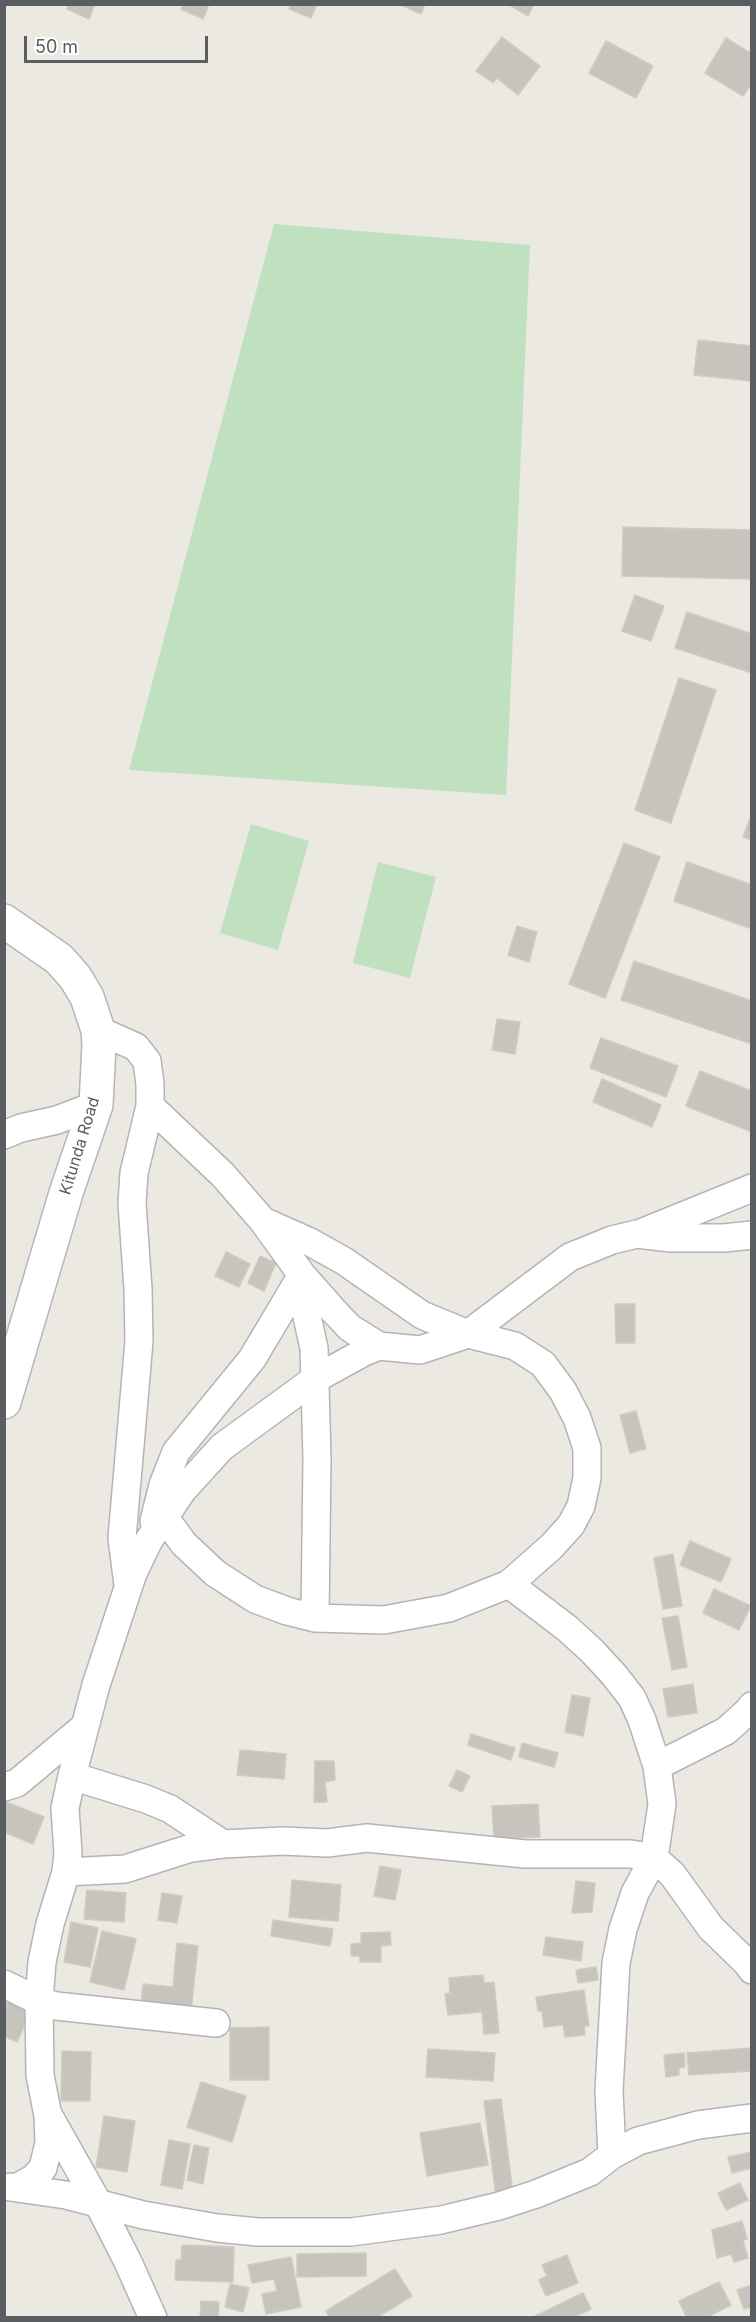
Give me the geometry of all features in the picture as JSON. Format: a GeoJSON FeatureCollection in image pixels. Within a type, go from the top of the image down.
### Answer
{"type":"FeatureCollection","features":[{"type":"Feature","properties":{"kind":"street","name":"Kitunda Road"},"geometry":{"type":"LineString","coordinates":[[4,921],[59,959],[75,977],[87,998],[98,1030],[96,1105],[66,1193],[4,1402]]}},
{"type":"Feature","properties":{"kind":"street"},"geometry":{"type":"LineString","coordinates":[[98,1030],[136,1047],[147,1061],[150,1106],[134,1173],[132,1203],[140,1341],[122,1538],[128,1589]]}},
{"type":"Feature","properties":{"kind":"street"},"geometry":{"type":"LineString","coordinates":[[4,1135],[21,1128],[57,1120],[96,1105]]}},
{"type":"Feature","properties":{"kind":"street"},"geometry":{"type":"LineString","coordinates":[[150,1106],[223,1175],[264,1221],[299,1280],[314,1348],[317,1459],[315,1618]]}},
{"type":"Feature","properties":{"kind":"street"},"geometry":{"type":"LineString","coordinates":[[299,1280],[350,1328],[379,1346],[420,1350],[468,1334],[570,1257],[612,1240],[637,1234],[752,1188]]}},
{"type":"Feature","properties":{"kind":"street"},"geometry":{"type":"LineString","coordinates":[[165,1518],[184,1544],[215,1573],[255,1599],[315,1618],[384,1620],[421,1615],[479,1598],[509,1584],[572,1525],[581,1506],[587,1478],[586,1448],[578,1418],[563,1391],[543,1364],[515,1346],[468,1334],[422,1315],[344,1261],[264,1221]]}},
{"type":"Feature","properties":{"kind":"street"},"geometry":{"type":"LineString","coordinates":[[637,1234],[671,1238],[724,1238],[752,1234]]}},
{"type":"Feature","properties":{"kind":"street"},"geometry":{"type":"LineString","coordinates":[[149,1540],[163,1485],[176,1452],[252,1359],[272,1329],[299,1280]]}},
{"type":"Feature","properties":{"kind":"street"},"geometry":{"type":"LineString","coordinates":[[11,2187],[34,2178],[43,2168],[49,2144],[48,2116],[40,2075],[39,2001],[42,1962],[50,1924],[66,1872],[68,1853],[65,1808],[72,1776],[84,1727],[133,1573],[149,1540],[182,1491],[222,1447],[315,1379],[379,1346]]}},
{"type":"Feature","properties":{"kind":"street"},"geometry":{"type":"LineString","coordinates":[[509,1584],[568,1629],[615,1676],[632,1698],[657,1766],[662,1804],[654,1858],[635,1893],[623,1929],[616,1963],[609,2091],[612,2155]]}},
{"type":"Feature","properties":{"kind":"street"},"geometry":{"type":"LineString","coordinates":[[657,1766],[726,1731],[752,1706]]}},
{"type":"Feature","properties":{"kind":"street"},"geometry":{"type":"LineString","coordinates":[[4,1787],[17,1783],[84,1727]]}},
{"type":"Feature","properties":{"kind":"street"},"geometry":{"type":"LineString","coordinates":[[72,1776],[146,1799],[170,1809],[223,1844]]}},
{"type":"Feature","properties":{"kind":"street"},"geometry":{"type":"LineString","coordinates":[[66,1872],[125,1869],[191,1848],[223,1844],[283,1841],[327,1843],[367,1838],[525,1854],[631,1854],[654,1858],[672,1874],[711,1928],[752,1970]]}},
{"type":"Feature","properties":{"kind":"street"},"geometry":{"type":"LineString","coordinates":[[4,1984],[39,2001],[74,2009],[216,2023]]}},
{"type":"Feature","properties":{"kind":"street"},"geometry":{"type":"LineString","coordinates":[[48,2116],[98,2203],[153,2318]]}},
{"type":"Feature","properties":{"kind":"street"},"geometry":{"type":"LineString","coordinates":[[11,2187],[66,2194],[181,2223],[258,2232],[361,2231],[441,2220],[499,2206],[590,2172],[612,2155],[638,2140],[698,2125],[752,2118]]}},
{"type":"Feature","properties":{"kind":"green space"},"geometry":{"type":"Polygon","coordinates":[[[274,224],[530,245],[506,795],[129,770],[274,224]]]}},
{"type":"Feature","properties":{"kind":"green space"},"geometry":{"type":"Polygon","coordinates":[[[251,824],[309,841],[278,950],[220,933],[251,824]]]}},
{"type":"Feature","properties":{"kind":"green space"},"geometry":{"type":"Polygon","coordinates":[[[378,862],[436,877],[410,978],[353,963],[378,862]]]}},
{"type":"Feature","properties":{"kind":"building"},"geometry":{"type":"Polygon","coordinates":[[[69,4],[95,4],[89,19],[67,9],[69,4]]]}},
{"type":"Feature","properties":{"kind":"building"},"geometry":{"type":"Polygon","coordinates":[[[183,4],[209,4],[203,19],[181,9],[183,4]]]}},
{"type":"Feature","properties":{"kind":"building"},"geometry":{"type":"Polygon","coordinates":[[[291,4],[317,4],[311,18],[289,9],[291,4]]]}},
{"type":"Feature","properties":{"kind":"building"},"geometry":{"type":"Polygon","coordinates":[[[399,4],[425,4],[421,14],[399,4]]]}},
{"type":"Feature","properties":{"kind":"building"},"geometry":{"type":"Polygon","coordinates":[[[508,4],[534,4],[528,16],[508,4]]]}},
{"type":"Feature","properties":{"kind":"building"},"geometry":{"type":"Polygon","coordinates":[[[502,37],[540,66],[518,95],[497,78],[493,83],[476,71],[502,37]]]}},
{"type":"Feature","properties":{"kind":"building"},"geometry":{"type":"Polygon","coordinates":[[[726,38],[752,54],[752,83],[743,96],[705,73],[726,38]]]}},
{"type":"Feature","properties":{"kind":"building"},"geometry":{"type":"Polygon","coordinates":[[[606,41],[653,66],[636,98],[589,73],[606,41]]]}},
{"type":"Feature","properties":{"kind":"building"},"geometry":{"type":"Polygon","coordinates":[[[698,340],[752,346],[752,381],[694,375],[698,340]]]}},
{"type":"Feature","properties":{"kind":"building"},"geometry":{"type":"Polygon","coordinates":[[[623,527],[752,530],[752,579],[622,576],[623,527]]]}},
{"type":"Feature","properties":{"kind":"building"},"geometry":{"type":"Polygon","coordinates":[[[635,595],[664,606],[651,641],[622,631],[635,595]]]}},
{"type":"Feature","properties":{"kind":"building"},"geometry":{"type":"Polygon","coordinates":[[[687,612],[752,634],[752,673],[675,648],[687,612]]]}},
{"type":"Feature","properties":{"kind":"building"},"geometry":{"type":"Polygon","coordinates":[[[679,678],[716,690],[671,823],[635,810],[679,678]]]}},
{"type":"Feature","properties":{"kind":"building"},"geometry":{"type":"Polygon","coordinates":[[[752,813],[752,840],[743,837],[752,813]]]}},
{"type":"Feature","properties":{"kind":"building"},"geometry":{"type":"Polygon","coordinates":[[[624,843],[660,857],[605,998],[569,984],[624,843]]]}},
{"type":"Feature","properties":{"kind":"building"},"geometry":{"type":"Polygon","coordinates":[[[687,862],[752,885],[752,929],[674,901],[687,862]]]}},
{"type":"Feature","properties":{"kind":"building"},"geometry":{"type":"Polygon","coordinates":[[[517,926],[537,932],[529,962],[508,955],[517,926]]]}},
{"type":"Feature","properties":{"kind":"building"},"geometry":{"type":"Polygon","coordinates":[[[634,961],[752,1001],[752,1044],[621,1000],[634,961]]]}},
{"type":"Feature","properties":{"kind":"building"},"geometry":{"type":"Polygon","coordinates":[[[497,1019],[520,1022],[515,1054],[492,1050],[497,1019]]]}},
{"type":"Feature","properties":{"kind":"building"},"geometry":{"type":"Polygon","coordinates":[[[601,1038],[678,1066],[666,1097],[590,1068],[601,1038]]]}},
{"type":"Feature","properties":{"kind":"building"},"geometry":{"type":"Polygon","coordinates":[[[700,1071],[752,1091],[752,1132],[686,1106],[700,1071]]]}},
{"type":"Feature","properties":{"kind":"building"},"geometry":{"type":"Polygon","coordinates":[[[602,1079],[661,1105],[652,1127],[593,1102],[602,1079]]]}},
{"type":"Feature","properties":{"kind":"building"},"geometry":{"type":"Polygon","coordinates":[[[226,1252],[250,1264],[239,1287],[215,1276],[226,1252]]]}},
{"type":"Feature","properties":{"kind":"building"},"geometry":{"type":"Polygon","coordinates":[[[260,1256],[276,1263],[264,1291],[248,1283],[260,1256]]]}},
{"type":"Feature","properties":{"kind":"building"},"geometry":{"type":"Polygon","coordinates":[[[615,1304],[635,1304],[635,1343],[616,1343],[615,1304]]]}},
{"type":"Feature","properties":{"kind":"building"},"geometry":{"type":"Polygon","coordinates":[[[636,1411],[646,1449],[630,1453],[620,1415],[636,1411]]]}},
{"type":"Feature","properties":{"kind":"building"},"geometry":{"type":"Polygon","coordinates":[[[690,1541],[731,1559],[721,1582],[680,1565],[690,1541]]]}},
{"type":"Feature","properties":{"kind":"building"},"geometry":{"type":"Polygon","coordinates":[[[673,1554],[682,1606],[663,1609],[654,1558],[673,1554]]]}},
{"type":"Feature","properties":{"kind":"building"},"geometry":{"type":"Polygon","coordinates":[[[714,1589],[751,1606],[739,1630],[703,1613],[714,1589]]]}},
{"type":"Feature","properties":{"kind":"building"},"geometry":{"type":"Polygon","coordinates":[[[678,1616],[687,1667],[672,1670],[662,1618],[678,1616]]]}},
{"type":"Feature","properties":{"kind":"building"},"geometry":{"type":"Polygon","coordinates":[[[693,1684],[697,1713],[668,1717],[663,1689],[693,1684]]]}},
{"type":"Feature","properties":{"kind":"building"},"geometry":{"type":"Polygon","coordinates":[[[572,1695],[590,1698],[583,1736],[565,1732],[572,1695]]]}},
{"type":"Feature","properties":{"kind":"building"},"geometry":{"type":"Polygon","coordinates":[[[471,1734],[515,1748],[511,1760],[468,1745],[471,1734]]]}},
{"type":"Feature","properties":{"kind":"building"},"geometry":{"type":"Polygon","coordinates":[[[522,1743],[558,1753],[554,1767],[519,1757],[522,1743]]]}},
{"type":"Feature","properties":{"kind":"building"},"geometry":{"type":"Polygon","coordinates":[[[240,1750],[286,1754],[284,1779],[237,1775],[240,1750]]]}},
{"type":"Feature","properties":{"kind":"building"},"geometry":{"type":"Polygon","coordinates":[[[315,1761],[334,1761],[335,1780],[325,1782],[327,1802],[314,1802],[315,1761]]]}},
{"type":"Feature","properties":{"kind":"building"},"geometry":{"type":"Polygon","coordinates":[[[457,1770],[470,1776],[462,1792],[449,1786],[457,1770]]]}},
{"type":"Feature","properties":{"kind":"building"},"geometry":{"type":"Polygon","coordinates":[[[4,1801],[44,1817],[33,1844],[4,1832],[4,1801]]]}},
{"type":"Feature","properties":{"kind":"building"},"geometry":{"type":"Polygon","coordinates":[[[538,1804],[540,1837],[494,1839],[492,1806],[538,1804]]]}},
{"type":"Feature","properties":{"kind":"building"},"geometry":{"type":"Polygon","coordinates":[[[380,1866],[401,1870],[395,1900],[374,1896],[380,1866]]]}},
{"type":"Feature","properties":{"kind":"building"},"geometry":{"type":"Polygon","coordinates":[[[292,1880],[341,1885],[338,1921],[289,1917],[292,1880]]]}},
{"type":"Feature","properties":{"kind":"building"},"geometry":{"type":"Polygon","coordinates":[[[576,1881],[595,1883],[592,1912],[572,1913],[576,1881]]]}},
{"type":"Feature","properties":{"kind":"building"},"geometry":{"type":"Polygon","coordinates":[[[87,1890],[126,1893],[124,1922],[84,1919],[87,1890]]]}},
{"type":"Feature","properties":{"kind":"building"},"geometry":{"type":"Polygon","coordinates":[[[162,1893],[182,1896],[177,1923],[158,1920],[162,1893]]]}},
{"type":"Feature","properties":{"kind":"building"},"geometry":{"type":"Polygon","coordinates":[[[273,1920],[333,1929],[330,1946],[271,1936],[273,1920]]]}},
{"type":"Feature","properties":{"kind":"building"},"geometry":{"type":"Polygon","coordinates":[[[71,1922],[98,1928],[90,1967],[64,1962],[71,1922]]]}},
{"type":"Feature","properties":{"kind":"building"},"geometry":{"type":"Polygon","coordinates":[[[102,1931],[136,1939],[124,1990],[90,1982],[102,1931]]]}},
{"type":"Feature","properties":{"kind":"building"},"geometry":{"type":"Polygon","coordinates":[[[390,1932],[391,1945],[381,1946],[381,1962],[360,1962],[360,1956],[351,1956],[351,1944],[361,1943],[361,1933],[390,1932]]]}},
{"type":"Feature","properties":{"kind":"building"},"geometry":{"type":"Polygon","coordinates":[[[546,1937],[583,1942],[581,1961],[543,1955],[546,1937]]]}},
{"type":"Feature","properties":{"kind":"building"},"geometry":{"type":"Polygon","coordinates":[[[177,1943],[198,1946],[191,2011],[141,2006],[143,1984],[173,1987],[177,1943]]]}},
{"type":"Feature","properties":{"kind":"building"},"geometry":{"type":"Polygon","coordinates":[[[596,1967],[598,1980],[578,1983],[576,1970],[596,1967]]]}},
{"type":"Feature","properties":{"kind":"building"},"geometry":{"type":"Polygon","coordinates":[[[483,1975],[484,1983],[494,1982],[499,2033],[484,2034],[482,2012],[448,2015],[445,1994],[450,1993],[449,1978],[483,1975]]]}},
{"type":"Feature","properties":{"kind":"building"},"geometry":{"type":"Polygon","coordinates":[[[584,1990],[589,2026],[584,2026],[585,2035],[565,2037],[563,2025],[544,2027],[542,2011],[538,2011],[536,1997],[584,1990]]]}},
{"type":"Feature","properties":{"kind":"building"},"geometry":{"type":"Polygon","coordinates":[[[8,2001],[31,2011],[17,2042],[4,2036],[4,2010],[8,2001]]]}},
{"type":"Feature","properties":{"kind":"building"},"geometry":{"type":"Polygon","coordinates":[[[269,2027],[269,2080],[230,2080],[230,2028],[269,2027]]]}},
{"type":"Feature","properties":{"kind":"building"},"geometry":{"type":"Polygon","coordinates":[[[752,2048],[752,2071],[689,2075],[687,2053],[752,2048]]]}},
{"type":"Feature","properties":{"kind":"building"},"geometry":{"type":"Polygon","coordinates":[[[428,2049],[495,2053],[493,2081],[426,2077],[428,2049]]]}},
{"type":"Feature","properties":{"kind":"building"},"geometry":{"type":"Polygon","coordinates":[[[62,2051],[91,2052],[90,2101],[61,2101],[62,2051]]]}},
{"type":"Feature","properties":{"kind":"building"},"geometry":{"type":"Polygon","coordinates":[[[684,2053],[685,2067],[679,2068],[679,2075],[666,2077],[664,2055],[684,2053]]]}},
{"type":"Feature","properties":{"kind":"building"},"geometry":{"type":"Polygon","coordinates":[[[201,2082],[246,2096],[232,2142],[187,2127],[201,2082]]]}},
{"type":"Feature","properties":{"kind":"building"},"geometry":{"type":"Polygon","coordinates":[[[501,2099],[513,2194],[496,2197],[484,2101],[501,2099]]]}},
{"type":"Feature","properties":{"kind":"building"},"geometry":{"type":"Polygon","coordinates":[[[104,2116],[135,2121],[127,2172],[96,2167],[104,2116]]]}},
{"type":"Feature","properties":{"kind":"building"},"geometry":{"type":"Polygon","coordinates":[[[480,2123],[488,2165],[427,2176],[420,2133],[480,2123]]]}},
{"type":"Feature","properties":{"kind":"building"},"geometry":{"type":"Polygon","coordinates":[[[169,2140],[190,2144],[182,2189],[161,2185],[169,2140]]]}},
{"type":"Feature","properties":{"kind":"building"},"geometry":{"type":"Polygon","coordinates":[[[194,2145],[209,2148],[203,2184],[187,2180],[194,2145]]]}},
{"type":"Feature","properties":{"kind":"building"},"geometry":{"type":"Polygon","coordinates":[[[752,2152],[752,2168],[732,2173],[728,2157],[752,2152]]]}},
{"type":"Feature","properties":{"kind":"building"},"geometry":{"type":"Polygon","coordinates":[[[740,2183],[748,2200],[726,2210],[718,2193],[740,2183]]]}},
{"type":"Feature","properties":{"kind":"building"},"geometry":{"type":"Polygon","coordinates":[[[742,2221],[747,2239],[743,2240],[748,2258],[734,2262],[731,2254],[717,2258],[712,2230],[742,2221]]]}},
{"type":"Feature","properties":{"kind":"building"},"geometry":{"type":"Polygon","coordinates":[[[182,2245],[234,2247],[233,2282],[175,2280],[176,2260],[181,2260],[182,2245]]]}},
{"type":"Feature","properties":{"kind":"building"},"geometry":{"type":"Polygon","coordinates":[[[366,2253],[366,2276],[297,2277],[297,2254],[366,2253]]]}},
{"type":"Feature","properties":{"kind":"building"},"geometry":{"type":"Polygon","coordinates":[[[567,2255],[578,2283],[546,2296],[539,2280],[547,2276],[542,2265],[567,2255]]]}},
{"type":"Feature","properties":{"kind":"building"},"geometry":{"type":"Polygon","coordinates":[[[291,2257],[301,2307],[266,2314],[262,2294],[277,2291],[274,2279],[252,2283],[248,2265],[291,2257]]]}},
{"type":"Feature","properties":{"kind":"building"},"geometry":{"type":"Polygon","coordinates":[[[395,2269],[412,2296],[376,2318],[330,2318],[326,2311],[395,2269]]]}},
{"type":"Feature","properties":{"kind":"building"},"geometry":{"type":"Polygon","coordinates":[[[719,2282],[731,2305],[705,2318],[687,2318],[679,2301],[719,2282]]]}},
{"type":"Feature","properties":{"kind":"building"},"geometry":{"type":"Polygon","coordinates":[[[230,2284],[249,2288],[243,2312],[225,2307],[230,2284]]]}},
{"type":"Feature","properties":{"kind":"building"},"geometry":{"type":"Polygon","coordinates":[[[752,2285],[752,2307],[744,2309],[737,2290],[752,2285]]]}},
{"type":"Feature","properties":{"kind":"building"},"geometry":{"type":"Polygon","coordinates":[[[583,2293],[591,2309],[572,2318],[531,2318],[583,2293]]]}},
{"type":"Feature","properties":{"kind":"building"},"geometry":{"type":"Polygon","coordinates":[[[201,2301],[219,2302],[218,2318],[200,2318],[201,2301]]]}}]}
